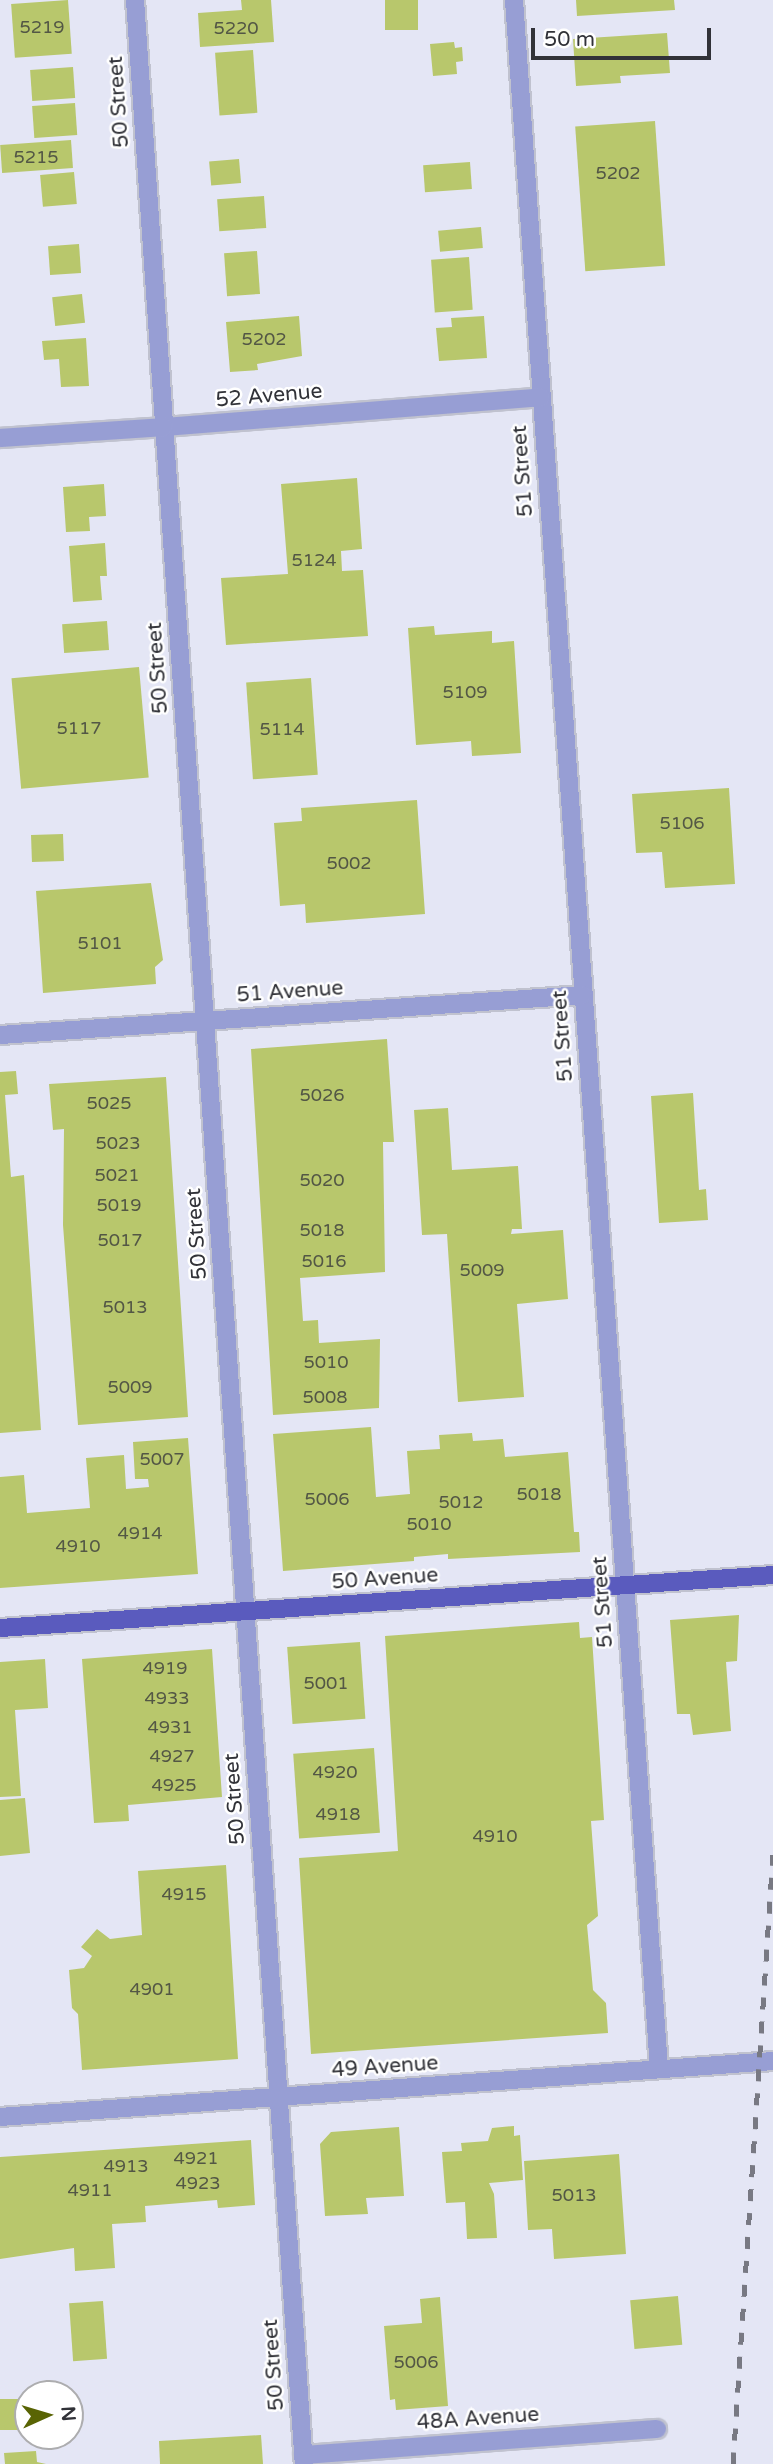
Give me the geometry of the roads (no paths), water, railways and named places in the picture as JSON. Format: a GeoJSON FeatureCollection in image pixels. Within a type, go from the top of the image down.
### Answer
{"type":"FeatureCollection","features":[{"type":"Feature","properties":{"kind":"main road","name":"50 Avenue"},"geometry":{"type":"LineString","coordinates":[[0,1628],[773,1575]]}},
{"type":"Feature","properties":{"kind":"street","name":"50 Street"},"geometry":{"type":"LineString","coordinates":[[135,0],[303,2459]]}},
{"type":"Feature","properties":{"kind":"street","name":"51 Street"},"geometry":{"type":"LineString","coordinates":[[514,0],[659,2069]]}},
{"type":"Feature","properties":{"kind":"street","name":"52 Avenue"},"geometry":{"type":"LineString","coordinates":[[0,438],[541,397]]}},
{"type":"Feature","properties":{"kind":"street","name":"51 Avenue"},"geometry":{"type":"LineString","coordinates":[[0,1035],[583,995]]}},
{"type":"Feature","properties":{"kind":"street","name":"49 Avenue"},"geometry":{"type":"LineString","coordinates":[[0,2117],[773,2061]]}},
{"type":"Feature","properties":{"kind":"street","name":"48A Avenue"},"geometry":{"type":"LineString","coordinates":[[303,2459],[657,2429]]}},
{"type":"Feature","properties":{"kind":"railway"},"geometry":{"type":"LineString","coordinates":[[733,2464],[773,1854]]}}]}
